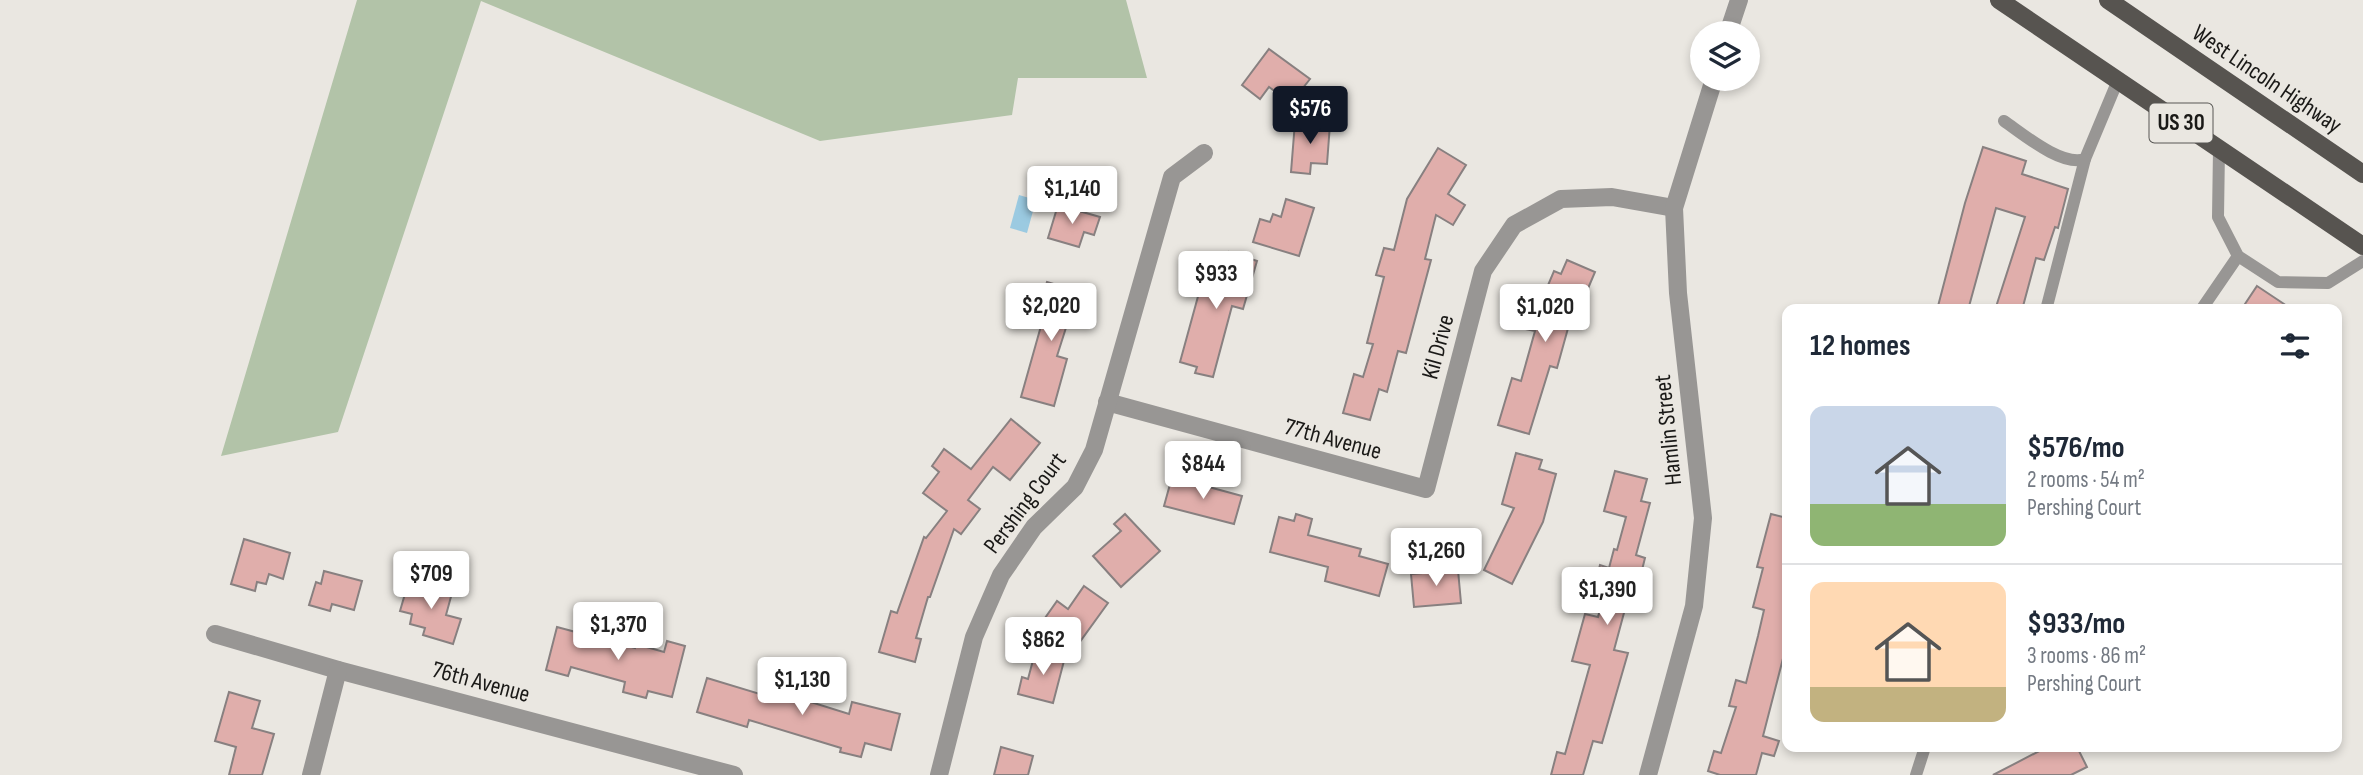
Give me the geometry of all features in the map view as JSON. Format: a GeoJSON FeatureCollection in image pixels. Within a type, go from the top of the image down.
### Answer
{"type":"FeatureCollection","features":[{"type":"Feature","properties":{"kind":"main road","name":"US 30"},"geometry":{"type":"LineString","coordinates":[[1999,0],[2363,246]]}},
{"type":"Feature","properties":{"kind":"main road","name":"West Lincoln Highway"},"geometry":{"type":"LineString","coordinates":[[2108,0],[2363,174]]}},
{"type":"Feature","properties":{"kind":"street"},"geometry":{"type":"LineString","coordinates":[[1732,21],[1739,0]]}},
{"type":"Feature","properties":{"kind":"street","name":"Hamlin Street"},"geometry":{"type":"LineString","coordinates":[[1648,775],[1694,606],[1703,518],[1678,293],[1674,208],[1710,91]]}},
{"type":"Feature","properties":{"kind":"street","name":"Pershing Court"},"geometry":{"type":"LineString","coordinates":[[939,775],[974,637],[1002,575],[1034,527],[1075,486],[1094,450],[1172,177],[1204,153]]}},
{"type":"Feature","properties":{"kind":"street","name":"Kil Drive"},"geometry":{"type":"LineString","coordinates":[[1426,489],[1483,271],[1514,225],[1561,199],[1612,197],[1674,208]]}},
{"type":"Feature","properties":{"kind":"street","name":"77th Avenue"},"geometry":{"type":"LineString","coordinates":[[1107,402],[1426,489]]}},
{"type":"Feature","properties":{"kind":"street","name":"76th Avenue"},"geometry":{"type":"LineString","coordinates":[[215,634],[338,670],[734,775]]}},
{"type":"Feature","properties":{"kind":"street"},"geometry":{"type":"LineString","coordinates":[[311,775],[338,670]]}},
{"type":"Feature","properties":{"kind":"lane"},"geometry":{"type":"LineString","coordinates":[[2048,304],[2085,159],[2118,80]]}},
{"type":"Feature","properties":{"kind":"lane"},"geometry":{"type":"LineString","coordinates":[[2004,121],[2059,157],[2076,162],[2085,159]]}},
{"type":"Feature","properties":{"kind":"lane"},"geometry":{"type":"LineString","coordinates":[[2219,149],[2218,217],[2238,256],[2278,282],[2328,283],[2363,261]]}},
{"type":"Feature","properties":{"kind":"lane"},"geometry":{"type":"LineString","coordinates":[[2206,304],[2238,256]]}},
{"type":"Feature","properties":{"kind":"lane"},"geometry":{"type":"LineString","coordinates":[[1916,775],[1923,752]]}},
{"type":"Feature","properties":{"kind":"green space"},"geometry":{"type":"Polygon","coordinates":[[[357,0],[1126,0],[1147,78],[1018,78],[1012,115],[820,141],[481,1],[338,432],[221,456],[357,0]]]}},
{"type":"Feature","properties":{"kind":"water"},"geometry":{"type":"Polygon","coordinates":[[[1019,195],[1036,200],[1027,233],[1010,228],[1019,195]]]}},
{"type":"Feature","properties":{"kind":"building"},"geometry":{"type":"Polygon","coordinates":[[[1269,49],[1310,79],[1291,103],[1269,87],[1260,99],[1242,85],[1269,49]]]}},
{"type":"Feature","properties":{"kind":"building"},"geometry":{"type":"Polygon","coordinates":[[[1295,122],[1330,124],[1327,164],[1311,163],[1310,174],[1291,172],[1295,122]]]}},
{"type":"Feature","properties":{"kind":"building"},"geometry":{"type":"Polygon","coordinates":[[[1983,147],[2026,161],[2022,174],[2068,189],[2058,228],[2055,227],[2044,260],[2036,258],[2024,304],[1997,304],[2025,217],[1996,208],[1970,304],[1939,304],[1983,147]]]}},
{"type":"Feature","properties":{"kind":"building"},"geometry":{"type":"Polygon","coordinates":[[[1438,148],[1466,165],[1448,194],[1465,205],[1453,225],[1436,215],[1425,259],[1431,260],[1406,353],[1398,351],[1387,392],[1379,389],[1370,420],[1343,413],[1354,374],[1363,377],[1373,344],[1367,343],[1384,277],[1376,275],[1384,248],[1394,250],[1407,199],[1438,148]]]}},
{"type":"Feature","properties":{"kind":"building"},"geometry":{"type":"Polygon","coordinates":[[[1286,199],[1314,208],[1299,256],[1253,242],[1260,219],[1270,222],[1273,214],[1281,217],[1286,199]]]}},
{"type":"Feature","properties":{"kind":"building"},"geometry":{"type":"Polygon","coordinates":[[[1058,205],[1100,217],[1094,235],[1084,232],[1079,247],[1048,238],[1058,205]]]}},
{"type":"Feature","properties":{"kind":"building"},"geometry":{"type":"Polygon","coordinates":[[[1229,252],[1257,261],[1243,309],[1232,306],[1213,377],[1195,373],[1197,367],[1180,362],[1205,271],[1211,272],[1213,263],[1225,266],[1229,252]]]}},
{"type":"Feature","properties":{"kind":"building"},"geometry":{"type":"Polygon","coordinates":[[[1567,260],[1595,272],[1581,305],[1575,303],[1557,368],[1550,366],[1529,434],[1498,425],[1512,378],[1521,381],[1535,331],[1525,329],[1531,307],[1538,309],[1554,271],[1561,274],[1567,260]]]}},
{"type":"Feature","properties":{"kind":"building"},"geometry":{"type":"Polygon","coordinates":[[[1047,282],[1087,294],[1081,315],[1071,312],[1057,356],[1067,359],[1054,406],[1021,397],[1041,326],[1033,324],[1047,282]]]}},
{"type":"Feature","properties":{"kind":"building"},"geometry":{"type":"Polygon","coordinates":[[[2257,286],[2284,304],[2245,304],[2257,286]]]}},
{"type":"Feature","properties":{"kind":"building"},"geometry":{"type":"Polygon","coordinates":[[[1011,419],[1040,443],[1010,480],[993,467],[968,500],[980,509],[961,534],[954,529],[928,597],[916,638],[921,639],[915,662],[879,652],[891,611],[897,613],[924,537],[926,538],[947,511],[923,493],[939,472],[932,466],[944,449],[971,469],[1011,419]]]}},
{"type":"Feature","properties":{"kind":"building"},"geometry":{"type":"Polygon","coordinates":[[[1516,453],[1542,460],[1539,469],[1556,474],[1543,522],[1512,584],[1484,570],[1514,508],[1502,504],[1516,453]]]}},
{"type":"Feature","properties":{"kind":"building"},"geometry":{"type":"Polygon","coordinates":[[[1615,471],[1647,479],[1641,501],[1650,503],[1636,555],[1645,558],[1640,578],[1645,580],[1639,601],[1628,598],[1614,650],[1628,653],[1602,743],[1593,741],[1583,775],[1551,775],[1557,752],[1565,754],[1590,665],[1572,661],[1585,614],[1598,617],[1607,583],[1596,580],[1600,565],[1609,568],[1626,517],[1604,511],[1615,471]]]}},
{"type":"Feature","properties":{"kind":"building"},"geometry":{"type":"Polygon","coordinates":[[[1172,477],[1242,496],[1234,524],[1164,506],[1172,477]]]}},
{"type":"Feature","properties":{"kind":"building"},"geometry":{"type":"Polygon","coordinates":[[[1125,514],[1160,551],[1121,587],[1093,556],[1121,531],[1114,524],[1125,514]]]}},
{"type":"Feature","properties":{"kind":"building"},"geometry":{"type":"Polygon","coordinates":[[[1296,514],[1312,519],[1308,535],[1361,549],[1359,556],[1388,564],[1379,596],[1325,581],[1328,567],[1270,552],[1279,517],[1294,521],[1296,514]]]}},
{"type":"Feature","properties":{"kind":"building"},"geometry":{"type":"Polygon","coordinates":[[[1771,514],[1782,517],[1782,662],[1763,736],[1779,741],[1774,756],[1762,753],[1756,775],[1720,775],[1708,771],[1714,751],[1721,753],[1736,707],[1729,706],[1736,680],[1746,683],[1764,610],[1753,607],[1763,568],[1757,567],[1771,514]]]}},
{"type":"Feature","properties":{"kind":"building"},"geometry":{"type":"Polygon","coordinates":[[[244,539],[290,553],[283,579],[269,574],[266,584],[257,582],[255,591],[231,584],[244,539]]]}},
{"type":"Feature","properties":{"kind":"building"},"geometry":{"type":"Polygon","coordinates":[[[1458,570],[1461,603],[1414,607],[1411,574],[1458,570]]]}},
{"type":"Feature","properties":{"kind":"building"},"geometry":{"type":"Polygon","coordinates":[[[324,571],[362,581],[354,610],[332,604],[330,611],[309,605],[316,582],[321,584],[324,571]]]}},
{"type":"Feature","properties":{"kind":"building"},"geometry":{"type":"Polygon","coordinates":[[[409,580],[452,593],[446,615],[461,619],[453,644],[423,635],[425,628],[410,624],[412,614],[400,611],[409,580]]]}},
{"type":"Feature","properties":{"kind":"building"},"geometry":{"type":"Polygon","coordinates":[[[1084,586],[1108,603],[1079,643],[1045,618],[1057,601],[1068,609],[1084,586]]]}},
{"type":"Feature","properties":{"kind":"building"},"geometry":{"type":"Polygon","coordinates":[[[557,627],[635,648],[636,644],[664,652],[667,641],[685,646],[672,697],[648,691],[646,698],[623,692],[625,682],[571,667],[568,676],[546,670],[557,627]]]}},
{"type":"Feature","properties":{"kind":"building"},"geometry":{"type":"Polygon","coordinates":[[[1036,649],[1065,657],[1053,703],[1018,694],[1022,677],[1028,679],[1036,649]]]}},
{"type":"Feature","properties":{"kind":"building"},"geometry":{"type":"Polygon","coordinates":[[[707,678],[780,700],[782,693],[849,714],[852,702],[900,714],[891,750],[865,743],[861,757],[840,752],[841,748],[749,720],[747,727],[697,712],[707,678]]]}},
{"type":"Feature","properties":{"kind":"building"},"geometry":{"type":"Polygon","coordinates":[[[229,692],[260,701],[252,728],[274,734],[262,775],[229,775],[236,747],[215,741],[229,692]]]}},
{"type":"Feature","properties":{"kind":"building"},"geometry":{"type":"Polygon","coordinates":[[[1001,747],[1033,756],[1028,775],[994,775],[1001,747]]]}},
{"type":"Feature","properties":{"kind":"building"},"geometry":{"type":"Polygon","coordinates":[[[2037,752],[2080,752],[2087,767],[2071,775],[1993,775],[2037,752]]]}}]}
